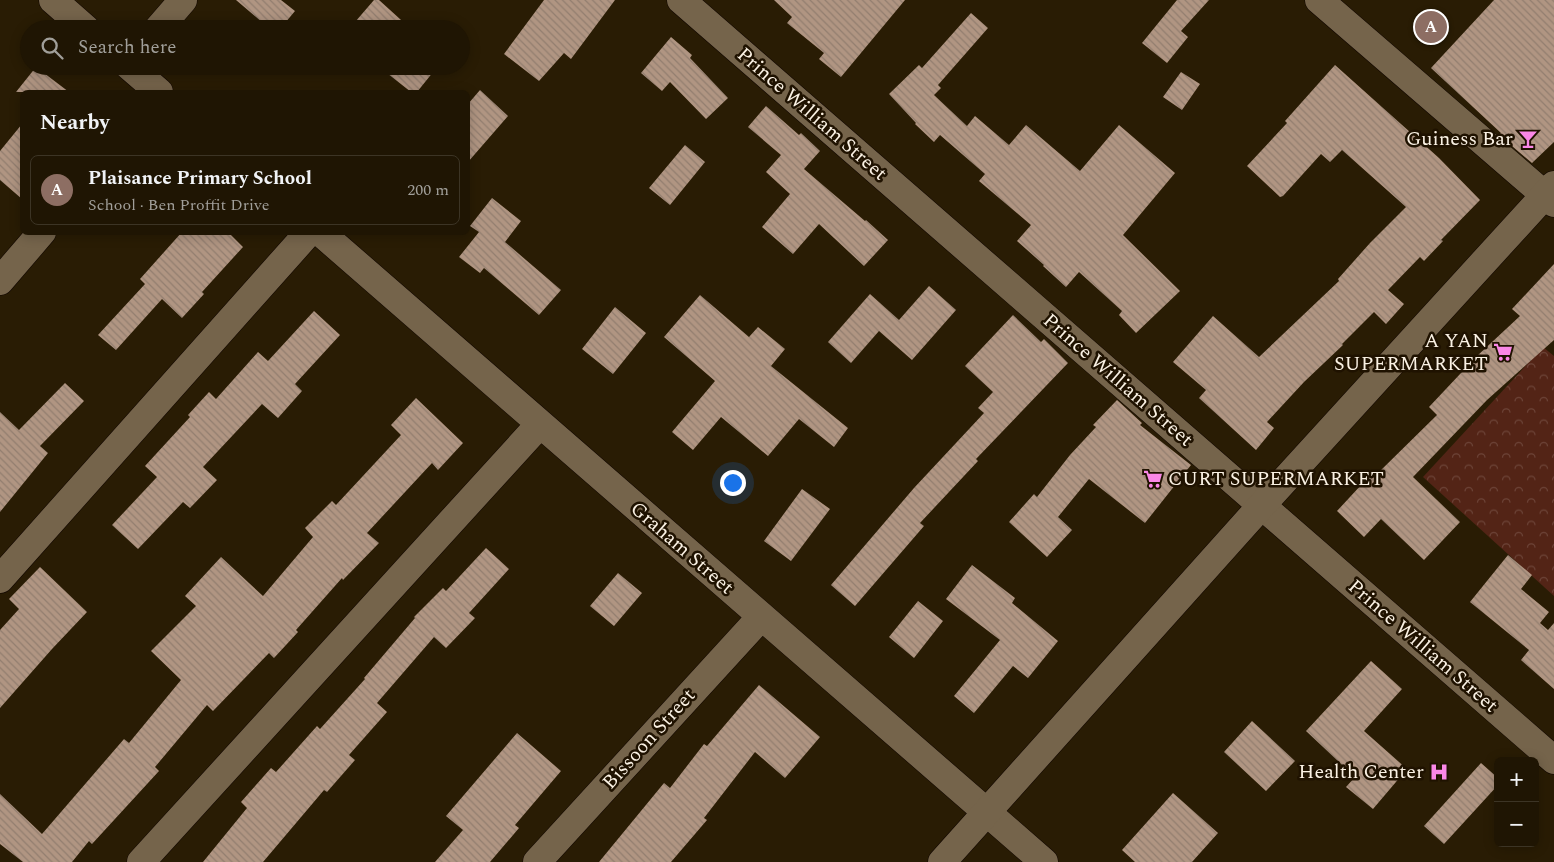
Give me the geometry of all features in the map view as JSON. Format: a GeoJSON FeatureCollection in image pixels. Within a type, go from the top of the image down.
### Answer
{"type":"FeatureCollection","features":[{"type":"Feature","properties":{"kind":"street"},"geometry":{"type":"LineString","coordinates":[[53,0],[76,20]]}},
{"type":"Feature","properties":{"kind":"street"},"geometry":{"type":"LineString","coordinates":[[165,20],[182,0]]}},
{"type":"Feature","properties":{"kind":"street","name":"Prince William Street"},"geometry":{"type":"LineString","coordinates":[[681,0],[1554,760]]}},
{"type":"Feature","properties":{"kind":"street"},"geometry":{"type":"LineString","coordinates":[[942,862],[1262,505],[1551,195],[1319,0]]}},
{"type":"Feature","properties":{"kind":"street"},"geometry":{"type":"LineString","coordinates":[[139,75],[157,90]]}},
{"type":"Feature","properties":{"kind":"street"},"geometry":{"type":"LineString","coordinates":[[0,281],[39,235]]}},
{"type":"Feature","properties":{"kind":"street"},"geometry":{"type":"LineString","coordinates":[[0,579],[306,235]]}},
{"type":"Feature","properties":{"kind":"street","name":"Graham Street"},"geometry":{"type":"LineString","coordinates":[[323,235],[1044,862]]}},
{"type":"Feature","properties":{"kind":"street"},"geometry":{"type":"LineString","coordinates":[[141,862],[540,424]]}},
{"type":"Feature","properties":{"kind":"street","name":"Bissoon Street"},"geometry":{"type":"LineString","coordinates":[[537,862],[761,616]]}},
{"type":"Feature","properties":{"kind":"green space"},"geometry":{"type":"Polygon","coordinates":[[[1543,347],[1554,356],[1554,596],[1423,477],[1543,347]]]}},
{"type":"Feature","properties":{"kind":"building"},"geometry":{"type":"Polygon","coordinates":[[[236,0],[281,0],[295,11],[288,20],[259,20],[236,0]]]}},
{"type":"Feature","properties":{"kind":"building"},"geometry":{"type":"Polygon","coordinates":[[[374,0],[379,0],[401,20],[357,20],[374,0]]]}},
{"type":"Feature","properties":{"kind":"building"},"geometry":{"type":"Polygon","coordinates":[[[544,0],[615,0],[571,59],[564,53],[539,81],[504,54],[544,0]]]}},
{"type":"Feature","properties":{"kind":"building"},"geometry":{"type":"Polygon","coordinates":[[[774,0],[905,0],[841,77],[819,59],[824,53],[787,23],[792,17],[774,0]]]}},
{"type":"Feature","properties":{"kind":"building"},"geometry":{"type":"Polygon","coordinates":[[[1177,0],[1209,0],[1181,31],[1188,37],[1167,63],[1142,43],[1177,0]]]}},
{"type":"Feature","properties":{"kind":"building"},"geometry":{"type":"Polygon","coordinates":[[[1494,0],[1554,0],[1554,142],[1532,163],[1499,135],[1501,133],[1431,68],[1494,0]]]}},
{"type":"Feature","properties":{"kind":"building"},"geometry":{"type":"Polygon","coordinates":[[[971,13],[988,28],[938,85],[941,88],[934,95],[967,126],[975,116],[1009,145],[1026,125],[1080,171],[1119,125],[1175,173],[1123,235],[1180,291],[1136,333],[1119,315],[1122,311],[1079,272],[1066,287],[1017,241],[1031,225],[979,181],[985,174],[940,135],[934,142],[915,124],[889,94],[919,65],[922,68],[971,13]]]}},
{"type":"Feature","properties":{"kind":"building"},"geometry":{"type":"Polygon","coordinates":[[[671,37],[692,55],[690,58],[728,98],[706,119],[670,82],[662,91],[641,73],[671,37]]]}},
{"type":"Feature","properties":{"kind":"building"},"geometry":{"type":"Polygon","coordinates":[[[1335,65],[1439,158],[1480,200],[1441,240],[1443,241],[1424,261],[1420,257],[1388,290],[1404,304],[1386,324],[1374,312],[1267,422],[1274,428],[1256,450],[1199,398],[1206,390],[1173,362],[1213,316],[1259,357],[1339,281],[1338,279],[1370,243],[1406,207],[1342,150],[1330,162],[1321,154],[1280,197],[1247,166],[1287,123],[1285,121],[1335,65]]]}},
{"type":"Feature","properties":{"kind":"building"},"geometry":{"type":"Polygon","coordinates":[[[1181,72],[1200,84],[1182,110],[1163,97],[1181,72]]]}},
{"type":"Feature","properties":{"kind":"building"},"geometry":{"type":"Polygon","coordinates":[[[30,75],[47,75],[66,90],[20,90],[20,92],[16,92],[30,75]]]}},
{"type":"Feature","properties":{"kind":"building"},"geometry":{"type":"Polygon","coordinates":[[[389,75],[431,75],[419,90],[408,90],[389,75]]]}},
{"type":"Feature","properties":{"kind":"building"},"geometry":{"type":"Polygon","coordinates":[[[480,90],[508,116],[470,160],[470,102],[480,90]]]}},
{"type":"Feature","properties":{"kind":"building"},"geometry":{"type":"Polygon","coordinates":[[[766,106],[799,135],[801,133],[820,151],[804,169],[888,240],[864,266],[819,224],[793,254],[762,227],[790,194],[766,172],[781,155],[748,127],[766,106]]]}},
{"type":"Feature","properties":{"kind":"building"},"geometry":{"type":"Polygon","coordinates":[[[20,126],[20,197],[0,180],[0,151],[20,126]]]}},
{"type":"Feature","properties":{"kind":"building"},"geometry":{"type":"Polygon","coordinates":[[[685,145],[705,162],[670,205],[649,188],[685,145]]]}},
{"type":"Feature","properties":{"kind":"building"},"geometry":{"type":"Polygon","coordinates":[[[492,198],[521,221],[505,242],[561,290],[539,315],[484,268],[480,273],[459,257],[479,232],[470,226],[492,198]]]}},
{"type":"Feature","properties":{"kind":"building"},"geometry":{"type":"Polygon","coordinates":[[[179,235],[231,235],[243,247],[202,292],[204,294],[182,318],[162,299],[116,350],[98,335],[145,284],[140,279],[179,235]]]}},
{"type":"Feature","properties":{"kind":"building"},"geometry":{"type":"Polygon","coordinates":[[[1554,264],[1554,340],[1487,400],[1413,477],[1460,522],[1424,560],[1381,519],[1364,537],[1337,511],[1375,470],[1378,473],[1437,415],[1429,407],[1477,356],[1520,316],[1512,309],[1554,264]]]}},
{"type":"Feature","properties":{"kind":"building"},"geometry":{"type":"Polygon","coordinates":[[[929,286],[956,310],[912,360],[879,331],[851,363],[828,342],[870,294],[899,320],[929,286]]]}},
{"type":"Feature","properties":{"kind":"building"},"geometry":{"type":"Polygon","coordinates":[[[700,295],[749,337],[758,327],[785,349],[771,366],[848,428],[834,447],[799,419],[768,456],[721,417],[693,450],[672,432],[715,381],[664,337],[700,295]]]}},
{"type":"Feature","properties":{"kind":"building"},"geometry":{"type":"Polygon","coordinates":[[[615,307],[646,333],[613,374],[582,349],[615,307]]]}},
{"type":"Feature","properties":{"kind":"building"},"geometry":{"type":"Polygon","coordinates":[[[314,311],[340,335],[295,384],[302,391],[278,418],[262,404],[203,467],[217,480],[190,508],[183,502],[138,549],[112,525],[157,477],[145,466],[190,417],[188,415],[209,392],[216,399],[258,352],[268,361],[314,311]]]}},
{"type":"Feature","properties":{"kind":"building"},"geometry":{"type":"Polygon","coordinates":[[[1013,315],[1041,342],[1044,339],[1068,363],[976,459],[978,461],[920,523],[924,526],[855,606],[831,585],[914,488],[984,413],[978,408],[993,392],[965,366],[1013,315]]]}},
{"type":"Feature","properties":{"kind":"building"},"geometry":{"type":"Polygon","coordinates":[[[65,383],[84,401],[40,446],[48,453],[0,512],[0,412],[19,430],[65,383]]]}},
{"type":"Feature","properties":{"kind":"building"},"geometry":{"type":"Polygon","coordinates":[[[416,398],[463,443],[438,470],[432,463],[367,533],[379,543],[343,580],[342,578],[274,658],[269,653],[213,711],[207,705],[155,767],[159,771],[92,844],[89,841],[72,862],[23,862],[0,844],[0,794],[42,834],[124,739],[129,743],[181,680],[151,651],[196,606],[185,596],[221,557],[263,596],[313,537],[305,528],[332,501],[336,505],[401,435],[391,425],[416,398]]]}},
{"type":"Feature","properties":{"kind":"building"},"geometry":{"type":"Polygon","coordinates":[[[1117,400],[1142,423],[1140,425],[1191,465],[1145,523],[1089,479],[1058,517],[1072,530],[1047,557],[1009,522],[1034,494],[1037,497],[1070,455],[1096,427],[1093,425],[1117,400]]]}},
{"type":"Feature","properties":{"kind":"building"},"geometry":{"type":"Polygon","coordinates":[[[802,489],[830,509],[791,561],[764,541],[802,489]]]}},
{"type":"Feature","properties":{"kind":"building"},"geometry":{"type":"Polygon","coordinates":[[[486,548],[509,569],[469,613],[475,618],[446,648],[434,637],[377,703],[387,712],[349,755],[355,760],[327,792],[324,790],[263,862],[203,862],[247,808],[241,802],[271,768],[276,772],[317,726],[320,729],[365,679],[414,617],[443,588],[446,591],[486,548]]]}},
{"type":"Feature","properties":{"kind":"building"},"geometry":{"type":"Polygon","coordinates":[[[1508,555],[1532,575],[1521,589],[1549,612],[1540,623],[1548,630],[1554,623],[1554,689],[1521,660],[1529,650],[1470,602],[1508,555]]]}},
{"type":"Feature","properties":{"kind":"building"},"geometry":{"type":"Polygon","coordinates":[[[972,565],[1015,598],[1012,603],[1058,641],[1028,678],[1013,666],[974,713],[954,696],[1000,640],[946,599],[972,565]]]}},
{"type":"Feature","properties":{"kind":"building"},"geometry":{"type":"Polygon","coordinates":[[[40,567],[87,612],[0,708],[0,630],[19,609],[9,599],[40,567]]]}},
{"type":"Feature","properties":{"kind":"building"},"geometry":{"type":"Polygon","coordinates":[[[618,573],[642,593],[614,626],[590,606],[618,573]]]}},
{"type":"Feature","properties":{"kind":"building"},"geometry":{"type":"Polygon","coordinates":[[[918,601],[943,621],[914,658],[889,637],[918,601]]]}},
{"type":"Feature","properties":{"kind":"building"},"geometry":{"type":"Polygon","coordinates":[[[1371,661],[1402,689],[1364,731],[1407,769],[1373,809],[1346,787],[1355,777],[1306,731],[1371,661]]]}},
{"type":"Feature","properties":{"kind":"building"},"geometry":{"type":"Polygon","coordinates":[[[759,685],[820,737],[785,778],[755,752],[704,818],[707,820],[671,862],[599,862],[664,783],[670,788],[704,744],[707,746],[759,685]]]}},
{"type":"Feature","properties":{"kind":"building"},"geometry":{"type":"Polygon","coordinates":[[[1252,721],[1295,761],[1266,791],[1224,752],[1252,721]]]}},
{"type":"Feature","properties":{"kind":"building"},"geometry":{"type":"Polygon","coordinates":[[[517,733],[561,771],[515,825],[519,828],[490,862],[435,862],[463,830],[446,816],[517,733]]]}},
{"type":"Feature","properties":{"kind":"building"},"geometry":{"type":"Polygon","coordinates":[[[1481,763],[1494,774],[1494,789],[1444,844],[1424,826],[1481,763]]]}},
{"type":"Feature","properties":{"kind":"building"},"geometry":{"type":"Polygon","coordinates":[[[1173,793],[1218,833],[1192,862],[1135,862],[1122,850],[1173,793]]]}},
{"type":"Feature","properties":{"kind":"place","name":"Plaisance Primary School"},"geometry":{"type":"Point","coordinates":[1431,27]}},
{"type":"Feature","properties":{"kind":"place","name":"Guiness Bar"},"geometry":{"type":"Point","coordinates":[1528,139]}},
{"type":"Feature","properties":{"kind":"place","name":"A YAN SUPERMARKET"},"geometry":{"type":"Point","coordinates":[1503,352]}},
{"type":"Feature","properties":{"kind":"place","name":"CURT SUPERMARKET"},"geometry":{"type":"Point","coordinates":[1153,479]}},
{"type":"Feature","properties":{"kind":"place","name":"Health Center"},"geometry":{"type":"Point","coordinates":[1439,772]}}]}
